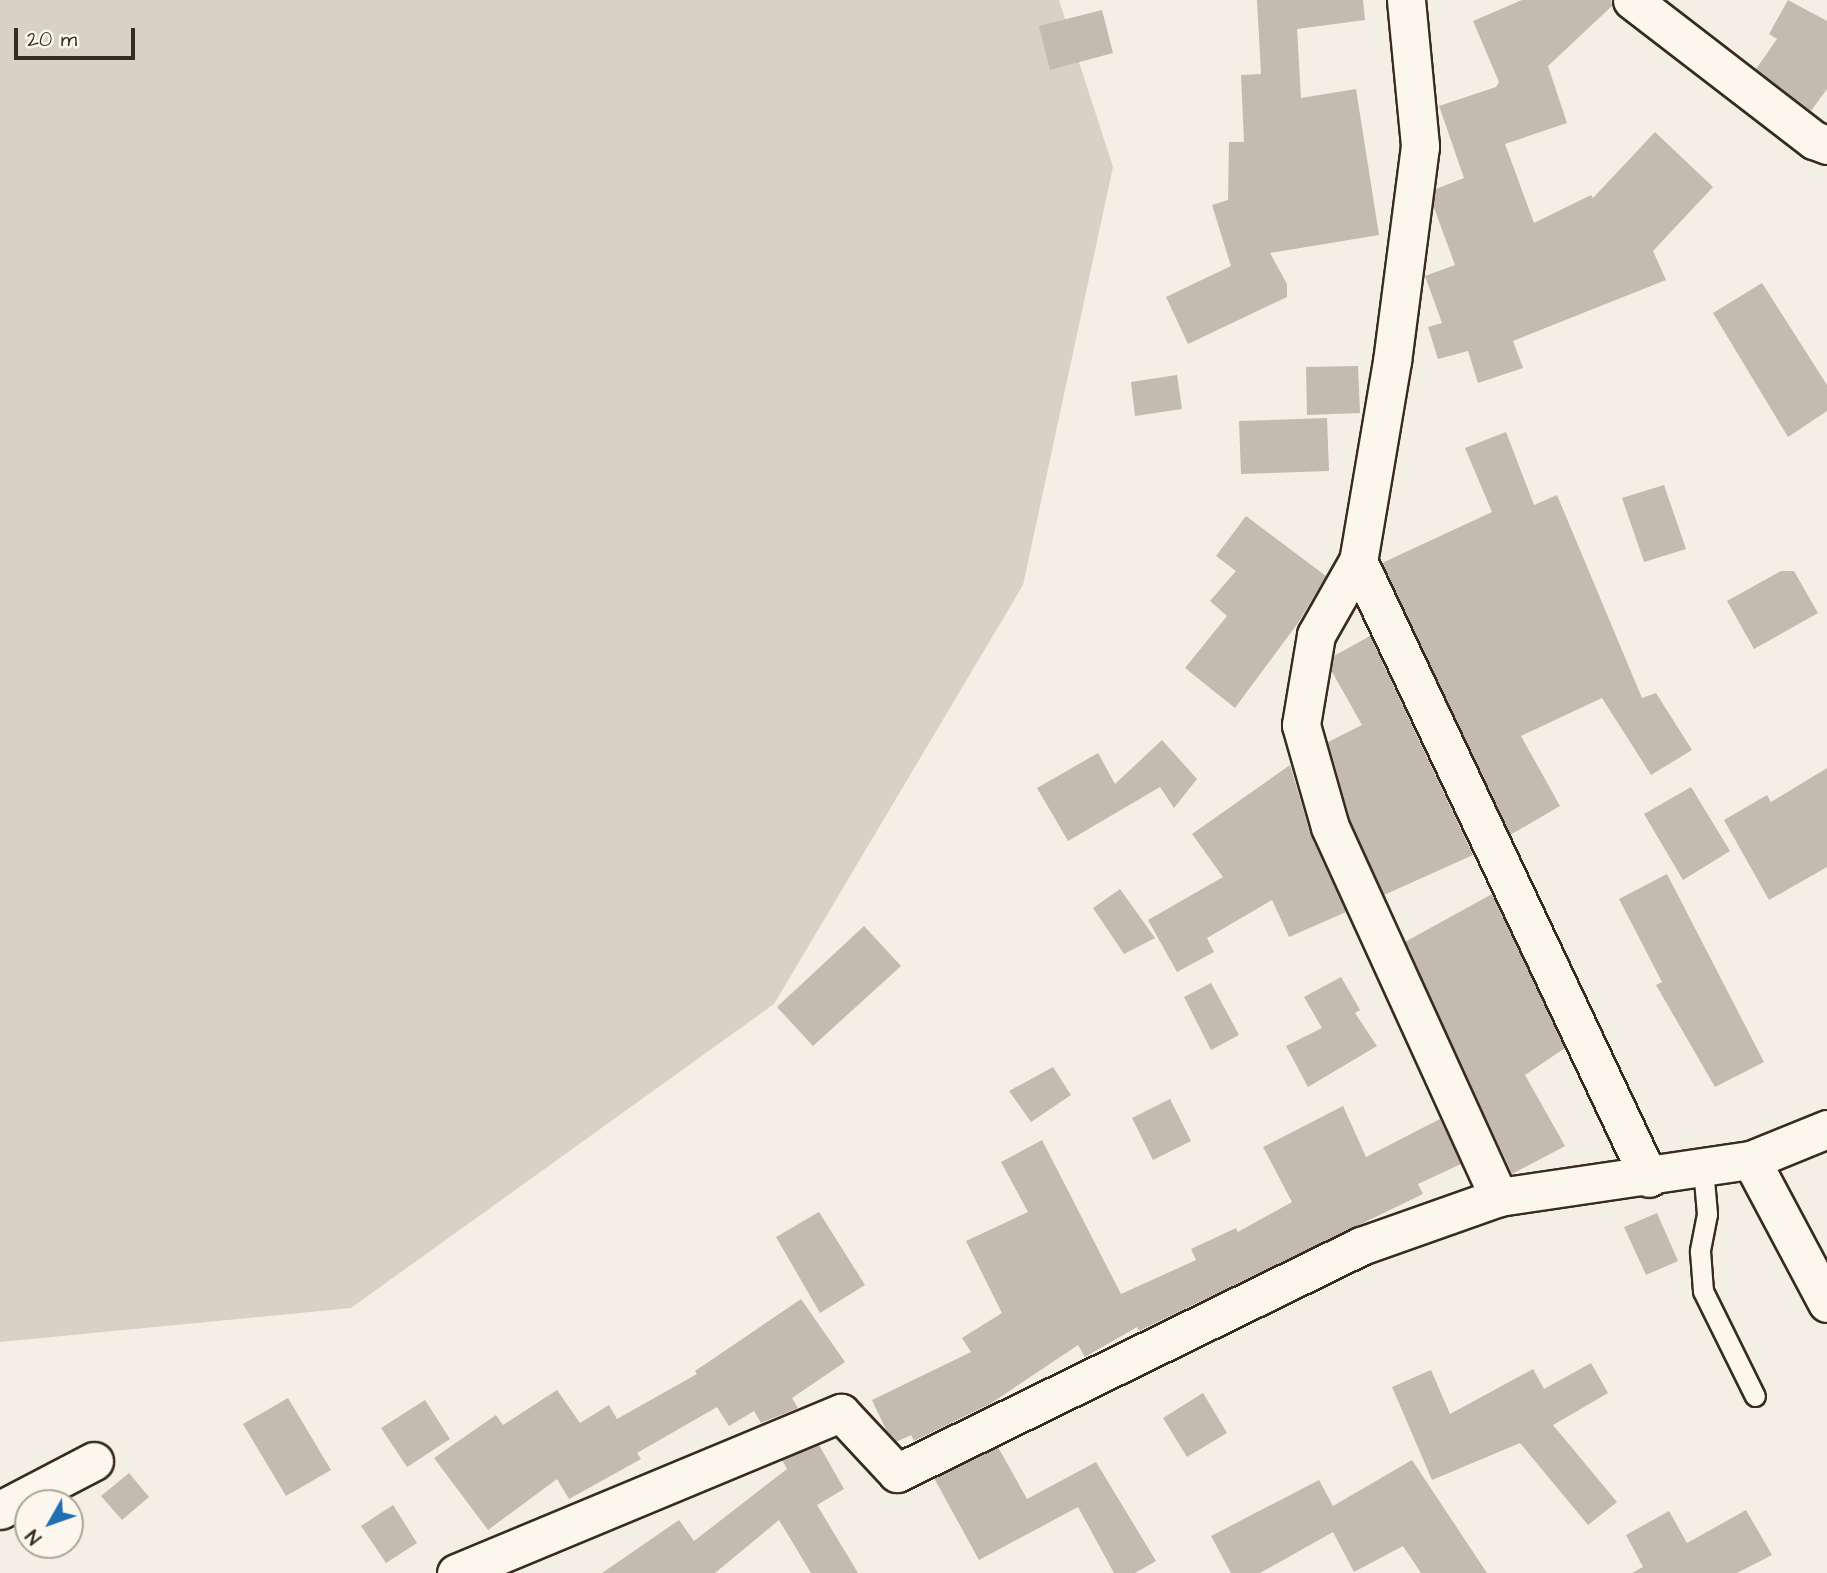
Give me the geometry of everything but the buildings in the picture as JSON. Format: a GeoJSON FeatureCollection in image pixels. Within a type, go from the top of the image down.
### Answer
{"type":"FeatureCollection","features":[{"type":"Feature","properties":{"kind":"street"},"geometry":{"type":"LineString","coordinates":[[1405,0],[1420,146],[1392,361],[1358,561],[1316,635],[1301,725],[1330,827],[1499,1197]]}},
{"type":"Feature","properties":{"kind":"street"},"geometry":{"type":"LineString","coordinates":[[1632,0],[1827,145]]}},
{"type":"Feature","properties":{"kind":"street"},"geometry":{"type":"LineString","coordinates":[[1358,561],[1649,1178]]}},
{"type":"Feature","properties":{"kind":"street"},"geometry":{"type":"LineString","coordinates":[[456,1573],[841,1413],[897,1473],[1361,1246],[1499,1197],[1649,1178],[1751,1160],[1827,1129]]}},
{"type":"Feature","properties":{"kind":"street"},"geometry":{"type":"LineString","coordinates":[[1751,1160],[1827,1303]]}},
{"type":"Feature","properties":{"kind":"street"},"geometry":{"type":"LineString","coordinates":[[0,1510],[94,1461]]}},
{"type":"Feature","properties":{"kind":"lane"},"geometry":{"type":"LineString","coordinates":[[1703,1168],[1707,1214],[1700,1251],[1703,1291],[1755,1396]]}},
{"type":"Feature","properties":{"kind":"shaded area"},"geometry":{"type":"Polygon","coordinates":[[[0,0],[1059,0],[1113,167],[1023,585],[774,1004],[351,1308],[0,1342],[0,0]]]}}]}
